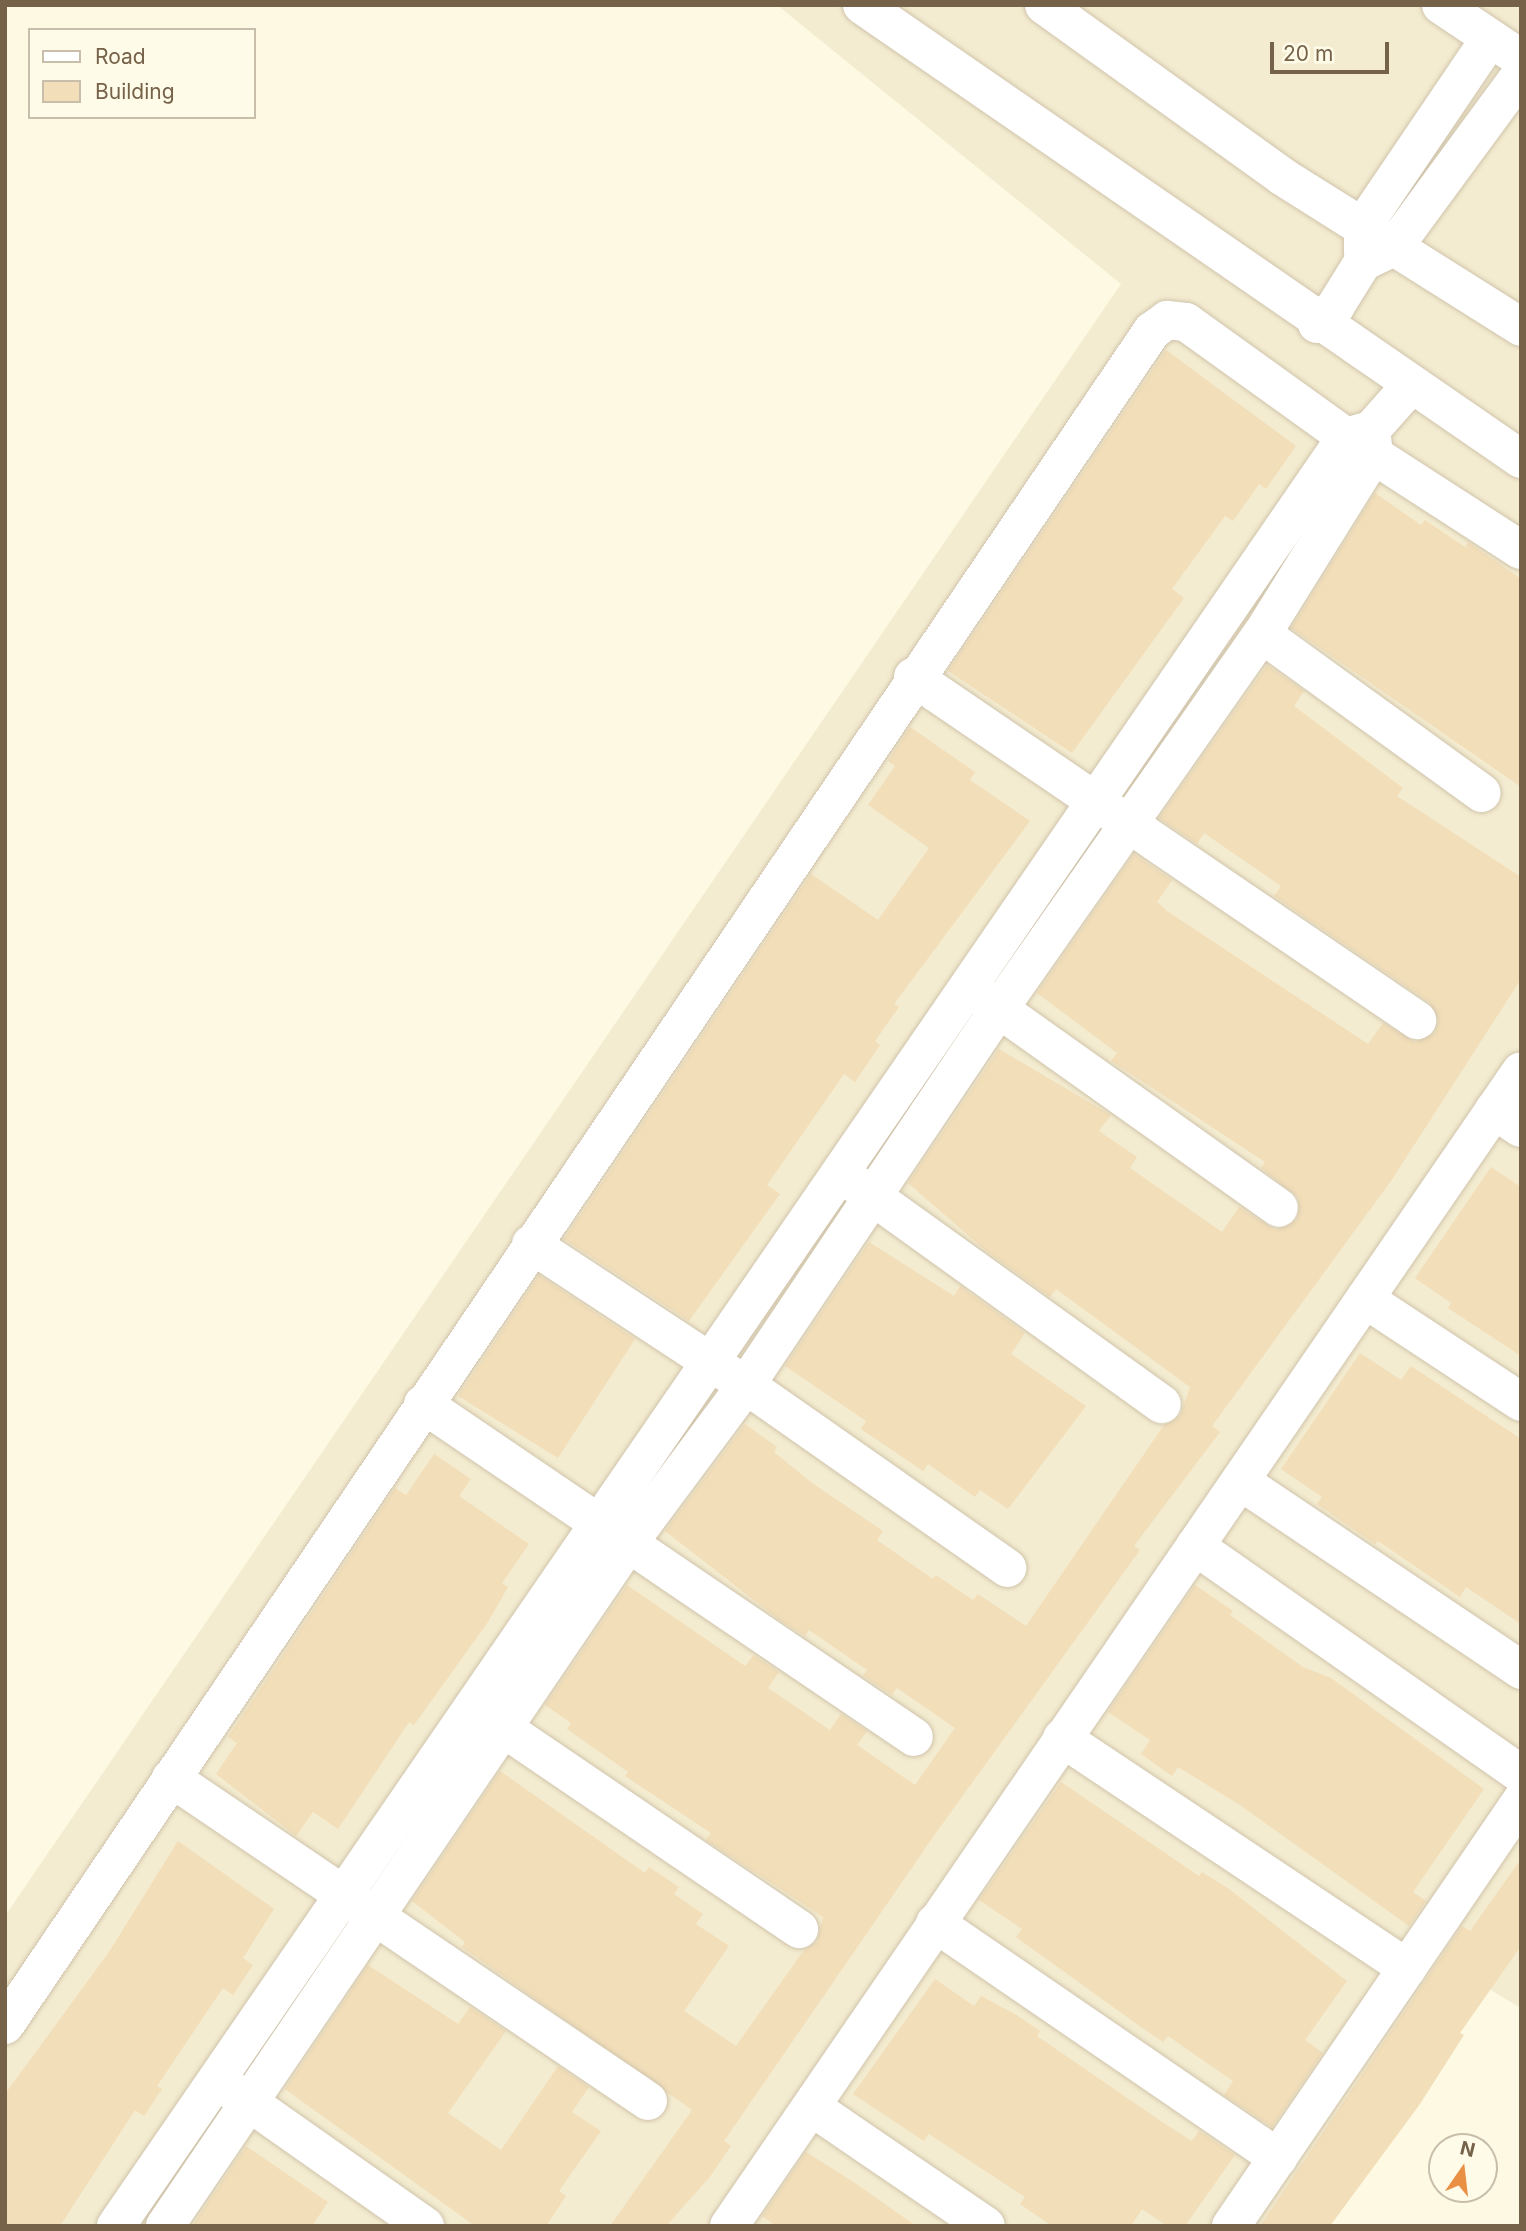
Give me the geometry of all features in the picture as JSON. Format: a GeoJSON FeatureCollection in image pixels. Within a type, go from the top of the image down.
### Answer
{"type":"FeatureCollection","features":[{"type":"Feature","properties":{"kind":"street"},"geometry":{"type":"LineString","coordinates":[[862,5],[1354,274],[1521,327]]}},
{"type":"Feature","properties":{"kind":"street"},"geometry":{"type":"LineString","coordinates":[[1044,5],[1283,177],[1354,274],[1379,422],[1521,550]]}},
{"type":"Feature","properties":{"kind":"street"},"geometry":{"type":"LineString","coordinates":[[1354,274],[1511,47],[1441,5]]}},
{"type":"Feature","properties":{"kind":"street"},"geometry":{"type":"LineString","coordinates":[[5,2025],[913,677],[1152,331],[1167,320],[1186,322],[1379,422],[1521,459]]}},
{"type":"Feature","properties":{"kind":"street"},"geometry":{"type":"LineString","coordinates":[[165,2226],[247,2101],[379,1917],[628,1544],[746,1385],[999,1009],[1262,634],[1379,422]]}},
{"type":"Feature","properties":{"kind":"street"},"geometry":{"type":"LineString","coordinates":[[116,2226],[347,1896],[597,1523],[842,1175],[967,986],[1095,802],[1379,422]]}},
{"type":"Feature","properties":{"kind":"street"},"geometry":{"type":"LineString","coordinates":[[1262,634],[1482,793]]}},
{"type":"Feature","properties":{"kind":"street"},"geometry":{"type":"LineString","coordinates":[[913,677],[1417,1020]]}},
{"type":"Feature","properties":{"kind":"street"},"geometry":{"type":"LineString","coordinates":[[967,986],[1279,1208]]}},
{"type":"Feature","properties":{"kind":"street"},"geometry":{"type":"LineString","coordinates":[[729,2226],[813,2108],[935,1923],[1365,1299],[1508,1119],[1521,1071]]}},
{"type":"Feature","properties":{"kind":"street"},"geometry":{"type":"LineString","coordinates":[[842,1175],[1162,1404]]}},
{"type":"Feature","properties":{"kind":"street"},"geometry":{"type":"LineString","coordinates":[[531,1244],[746,1385],[1007,1568]]}},
{"type":"Feature","properties":{"kind":"street"},"geometry":{"type":"LineString","coordinates":[[1365,1299],[1521,1402]]}},
{"type":"Feature","properties":{"kind":"street"},"geometry":{"type":"LineString","coordinates":[[423,1404],[914,1737]]}},
{"type":"Feature","properties":{"kind":"street"},"geometry":{"type":"LineString","coordinates":[[1240,1481],[1521,1670]]}},
{"type":"Feature","properties":{"kind":"street"},"geometry":{"type":"LineString","coordinates":[[1195,1546],[1521,1774]]}},
{"type":"Feature","properties":{"kind":"street"},"geometry":{"type":"LineString","coordinates":[[473,1708],[799,1929]]}},
{"type":"Feature","properties":{"kind":"street"},"geometry":{"type":"LineString","coordinates":[[1062,1738],[1407,1968]]}},
{"type":"Feature","properties":{"kind":"street"},"geometry":{"type":"LineString","coordinates":[[171,1778],[648,2102]]}},
{"type":"Feature","properties":{"kind":"street"},"geometry":{"type":"LineString","coordinates":[[1231,2226],[1521,1801]]}},
{"type":"Feature","properties":{"kind":"street"},"geometry":{"type":"LineString","coordinates":[[935,1923],[1278,2158]]}},
{"type":"Feature","properties":{"kind":"street"},"geometry":{"type":"LineString","coordinates":[[216,2080],[425,2226]]}},
{"type":"Feature","properties":{"kind":"street"},"geometry":{"type":"LineString","coordinates":[[813,2108],[986,2226]]}},
{"type":"Feature","properties":{"kind":"shaded area"},"geometry":{"type":"Polygon","coordinates":[[[777,5],[1521,5],[1521,2008],[1487,1988],[1320,2226],[5,2226],[5,1916],[1121,284],[777,5]]]}},
{"type":"Feature","properties":{"kind":"building"},"geometry":{"type":"Polygon","coordinates":[[[1166,350],[1296,446],[1266,489],[1259,484],[1233,521],[1225,516],[1172,589],[1184,598],[1072,753],[948,671],[1166,350]]]}},
{"type":"Feature","properties":{"kind":"building"},"geometry":{"type":"Polygon","coordinates":[[[1375,493],[1421,525],[1425,520],[1465,547],[1468,542],[1521,579],[1521,787],[1291,628],[1375,493]]]}},
{"type":"Feature","properties":{"kind":"building"},"geometry":{"type":"Polygon","coordinates":[[[1267,665],[1304,691],[1294,706],[1403,788],[1397,796],[1521,877],[1521,979],[1391,1181],[1212,1426],[1220,1432],[1134,1546],[1140,1550],[933,1837],[724,2141],[731,2146],[709,2178],[666,2226],[610,2226],[692,2110],[462,1947],[465,1942],[412,1901],[500,1771],[645,1873],[649,1867],[679,1887],[674,1894],[703,1914],[696,1924],[729,1946],[684,2011],[736,2046],[804,1950],[817,1942],[823,1917],[706,1840],[711,1833],[625,1776],[628,1772],[567,1729],[571,1723],[545,1705],[627,1585],[745,1666],[754,1655],[779,1672],[768,1688],[830,1730],[841,1714],[867,1731],[857,1745],[915,1785],[955,1728],[897,1688],[892,1695],[863,1676],[867,1670],[809,1630],[805,1636],[778,1619],[665,1531],[745,1424],[777,1447],[774,1452],[812,1483],[883,1531],[877,1540],[933,1579],[936,1575],[973,1600],[978,1594],[1026,1626],[1164,1425],[1180,1416],[1190,1387],[1056,1289],[1050,1297],[985,1250],[908,1183],[999,1049],[1111,1115],[1099,1131],[1137,1157],[1130,1168],[1222,1232],[1239,1207],[1276,1230],[1297,1220],[1299,1198],[1261,1168],[1265,1162],[1111,1061],[1117,1053],[1037,993],[1134,854],[1172,880],[1157,902],[1167,911],[1368,1044],[1383,1023],[1415,1042],[1435,1033],[1439,1021],[1429,1002],[1274,896],[1281,886],[1204,833],[1197,844],[1159,818],[1267,665]]]}},
{"type":"Feature","properties":{"kind":"building"},"geometry":{"type":"Polygon","coordinates":[[[910,727],[975,772],[970,780],[1030,821],[894,1004],[899,1007],[875,1041],[880,1045],[855,1082],[844,1074],[767,1185],[780,1194],[689,1321],[564,1239],[811,874],[878,920],[929,848],[868,805],[895,766],[888,761],[910,727]]]}},
{"type":"Feature","properties":{"kind":"building"},"geometry":{"type":"Polygon","coordinates":[[[1491,1167],[1521,1187],[1521,1356],[1448,1308],[1451,1303],[1415,1278],[1491,1167]]]}},
{"type":"Feature","properties":{"kind":"building"},"geometry":{"type":"Polygon","coordinates":[[[869,1242],[954,1296],[960,1286],[1025,1333],[1011,1354],[1086,1406],[1008,1509],[980,1490],[975,1497],[928,1464],[923,1471],[861,1429],[866,1421],[785,1366],[869,1242]]]}},
{"type":"Feature","properties":{"kind":"building"},"geometry":{"type":"Polygon","coordinates":[[[539,1275],[635,1339],[558,1458],[458,1396],[539,1275]]]}},
{"type":"Feature","properties":{"kind":"building"},"geometry":{"type":"Polygon","coordinates":[[[1360,1353],[1401,1380],[1411,1366],[1521,1439],[1521,1624],[1466,1587],[1460,1597],[1378,1541],[1375,1544],[1317,1504],[1322,1497],[1281,1469],[1360,1353]]]}},
{"type":"Feature","properties":{"kind":"building"},"geometry":{"type":"Polygon","coordinates":[[[434,1454],[471,1479],[459,1496],[529,1544],[502,1583],[508,1587],[488,1622],[414,1725],[409,1722],[338,1829],[313,1812],[296,1836],[216,1774],[237,1743],[228,1737],[395,1488],[406,1495],[434,1454]]]}},
{"type":"Feature","properties":{"kind":"building"},"geometry":{"type":"Polygon","coordinates":[[[1195,1585],[1233,1611],[1230,1615],[1303,1667],[1331,1678],[1484,1789],[1413,1892],[1426,1901],[1409,1926],[1240,1805],[1178,1767],[1172,1776],[1141,1754],[1150,1740],[1108,1712],[1195,1585]]]}},
{"type":"Feature","properties":{"kind":"building"},"geometry":{"type":"Polygon","coordinates":[[[1061,1782],[1199,1876],[1202,1872],[1229,1889],[1347,1981],[1305,2040],[1323,2053],[1272,2127],[1224,2095],[1233,2081],[1168,2036],[1163,2042],[1138,2025],[1016,1937],[1022,1929],[979,1900],[1061,1782]]]}},
{"type":"Feature","properties":{"kind":"building"},"geometry":{"type":"Polygon","coordinates":[[[178,1841],[274,1909],[243,1958],[253,1965],[233,1995],[223,1988],[157,2086],[162,2089],[144,2116],[135,2110],[60,2226],[5,2226],[5,2094],[109,1952],[178,1841]]]}},
{"type":"Feature","properties":{"kind":"building"},"geometry":{"type":"Polygon","coordinates":[[[1521,1859],[1521,1946],[1460,2033],[1464,2035],[1420,2104],[1330,2226],[1260,2226],[1462,1926],[1470,1931],[1521,1859]]]}},
{"type":"Feature","properties":{"kind":"building"},"geometry":{"type":"Polygon","coordinates":[[[368,1965],[458,2024],[470,2007],[506,2031],[448,2113],[501,2150],[558,2066],[589,2087],[572,2112],[601,2131],[559,2191],[566,2196],[546,2226],[475,2226],[285,2089],[368,1965]]]}},
{"type":"Feature","properties":{"kind":"building"},"geometry":{"type":"Polygon","coordinates":[[[935,1979],[974,2006],[981,1996],[1015,2014],[1040,2031],[1037,2036],[1165,2124],[1192,2141],[1199,2131],[1235,2155],[1185,2226],[1167,2226],[1142,2209],[1131,2226],[1052,2226],[1020,2204],[1025,2197],[929,2134],[924,2141],[853,2094],[935,1979]]]}},
{"type":"Feature","properties":{"kind":"building"},"geometry":{"type":"Polygon","coordinates":[[[246,2146],[328,2202],[312,2226],[192,2226],[246,2146]]]}},
{"type":"Feature","properties":{"kind":"building"},"geometry":{"type":"Polygon","coordinates":[[[806,2152],[916,2226],[776,2226],[762,2216],[806,2152]]]}}]}
